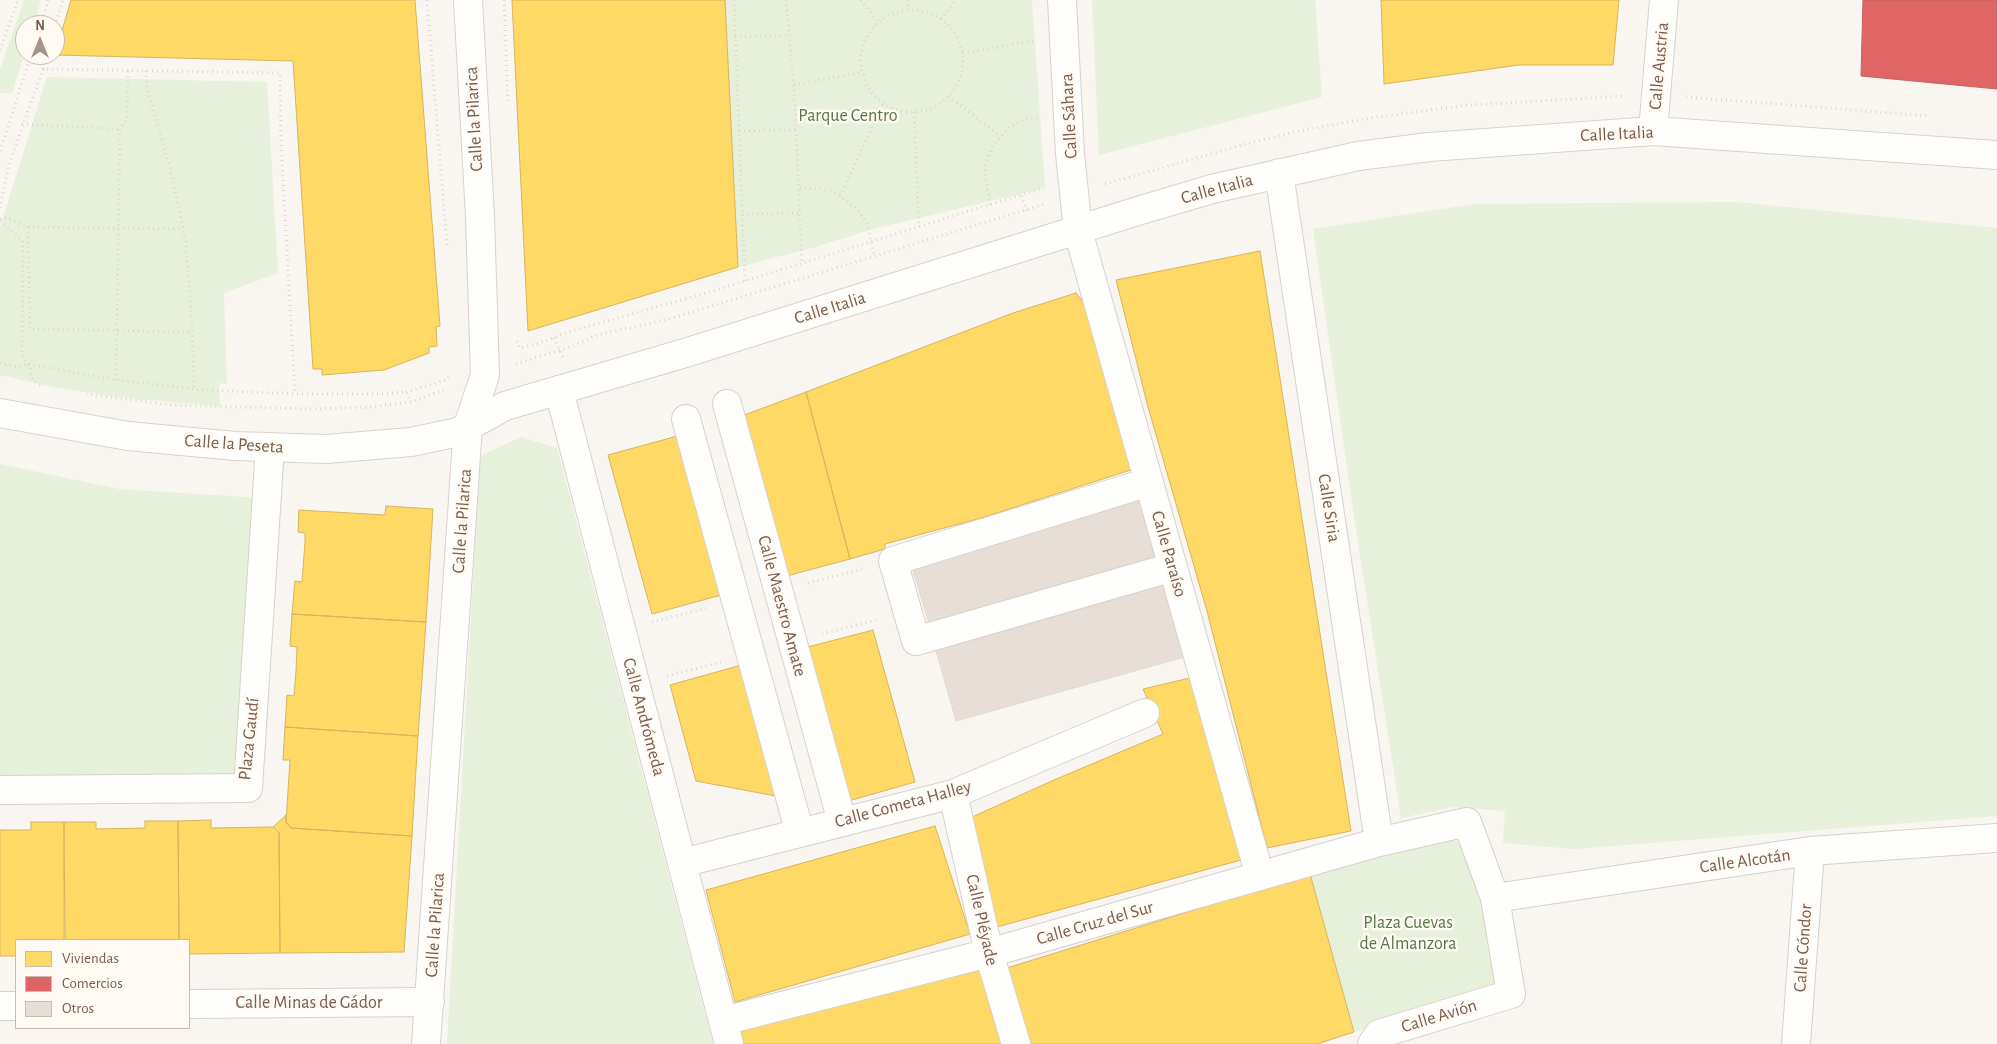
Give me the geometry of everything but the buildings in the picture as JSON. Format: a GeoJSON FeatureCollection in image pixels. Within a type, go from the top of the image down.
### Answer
{"type":"FeatureCollection","features":[{"type":"Feature","properties":{"kind":"street","name":"Calle la Pilarica"},"geometry":{"type":"LineString","coordinates":[[426,1044],[468,426],[485,375],[480,217],[468,0]]}},
{"type":"Feature","properties":{"kind":"street","name":"Calle Sáhara"},"geometry":{"type":"LineString","coordinates":[[1062,0],[1070,154],[1078,231]]}},
{"type":"Feature","properties":{"kind":"street","name":"Calle Austria"},"geometry":{"type":"LineString","coordinates":[[1653,131],[1664,0]]}},
{"type":"Feature","properties":{"kind":"street","name":"Calle Italia"},"geometry":{"type":"LineString","coordinates":[[468,426],[505,406],[703,348],[1212,189],[1358,156],[1429,147],[1653,131],[1997,155]]}},
{"type":"Feature","properties":{"kind":"street","name":"Calle Siria"},"geometry":{"type":"LineString","coordinates":[[1279,173],[1380,842]]}},
{"type":"Feature","properties":{"kind":"street","name":"Calle Paraíso"},"geometry":{"type":"LineString","coordinates":[[1078,231],[1260,876]]}},
{"type":"Feature","properties":{"kind":"street","name":"Calle Andrómeda"},"geometry":{"type":"LineString","coordinates":[[558,390],[726,1032]]}},
{"type":"Feature","properties":{"kind":"street","name":"Calle Maestro Amate"},"geometry":{"type":"LineString","coordinates":[[728,404],[838,807]]}},
{"type":"Feature","properties":{"kind":"street","name":"Calle la Peseta"},"geometry":{"type":"LineString","coordinates":[[0,413],[128,436],[235,446],[326,449],[411,442],[458,432],[468,426]]}},
{"type":"Feature","properties":{"kind":"street"},"geometry":{"type":"LineString","coordinates":[[686,419],[796,819]]}},
{"type":"Feature","properties":{"kind":"street","name":"Plaza Gaudí"},"geometry":{"type":"LineString","coordinates":[[0,790],[248,788],[270,447]]}},
{"type":"Feature","properties":{"kind":"street"},"geometry":{"type":"LineString","coordinates":[[1149,482],[893,561],[895,570],[916,641],[1173,566]]}},
{"type":"Feature","properties":{"kind":"street"},"geometry":{"type":"LineString","coordinates":[[736,601],[778,590]]}},
{"type":"Feature","properties":{"kind":"street"},"geometry":{"type":"LineString","coordinates":[[750,654],[792,642]]}},
{"type":"Feature","properties":{"kind":"street","name":"Calle Cometa Halley"},"geometry":{"type":"LineString","coordinates":[[682,863],[954,794],[1145,713]]}},
{"type":"Feature","properties":{"kind":"street","name":"Calle Pléyade"},"geometry":{"type":"LineString","coordinates":[[954,794],[989,953],[1016,1044]]}},
{"type":"Feature","properties":{"kind":"street","name":"Calle Cruz del Sur"},"geometry":{"type":"LineString","coordinates":[[726,1032],[989,953],[1260,876],[1380,842],[1467,822],[1495,898]]}},
{"type":"Feature","properties":{"kind":"street","name":"Calle Alcotán"},"geometry":{"type":"LineString","coordinates":[[1495,898],[1810,851],[1997,838]]}},
{"type":"Feature","properties":{"kind":"street","name":"Calle Cóndor"},"geometry":{"type":"LineString","coordinates":[[1796,1044],[1810,851]]}},
{"type":"Feature","properties":{"kind":"street","name":"Calle Avión"},"geometry":{"type":"LineString","coordinates":[[1372,1044],[1379,1034],[1511,994],[1495,898]]}},
{"type":"Feature","properties":{"kind":"street","name":"Calle Minas de Gádor"},"geometry":{"type":"LineString","coordinates":[[190,1004],[430,1002]]}},
{"type":"Feature","properties":{"kind":"street"},"geometry":{"type":"LineString","coordinates":[[0,1006],[15,1006]]}},
{"type":"Feature","properties":{"kind":"path"},"geometry":{"type":"LineString","coordinates":[[0,50],[18,0]]}},
{"type":"Feature","properties":{"kind":"path"},"geometry":{"type":"LineString","coordinates":[[43,15],[48,0]]}},
{"type":"Feature","properties":{"kind":"path"},"geometry":{"type":"LineString","coordinates":[[58,15],[62,0]]}},
{"type":"Feature","properties":{"kind":"path"},"geometry":{"type":"LineString","coordinates":[[427,0],[448,255]]}},
{"type":"Feature","properties":{"kind":"path"},"geometry":{"type":"LineString","coordinates":[[734,0],[745,281]]}},
{"type":"Feature","properties":{"kind":"path"},"geometry":{"type":"LineString","coordinates":[[786,0],[794,85],[802,264]]}},
{"type":"Feature","properties":{"kind":"path"},"geometry":{"type":"LineString","coordinates":[[861,0],[878,22]]}},
{"type":"Feature","properties":{"kind":"path"},"geometry":{"type":"LineString","coordinates":[[908,0],[908,9]]}},
{"type":"Feature","properties":{"kind":"path"},"geometry":{"type":"LineString","coordinates":[[941,19],[956,0]]}},
{"type":"Feature","properties":{"kind":"path"},"geometry":{"type":"LineString","coordinates":[[908,9],[926,11],[941,19],[955,34],[963,53],[962,72],[955,89],[949,96],[929,109],[914,112],[898,110],[883,104],[868,89],[861,72],[860,59],[864,42],[878,22],[893,13],[908,9]]}},
{"type":"Feature","properties":{"kind":"path"},"geometry":{"type":"LineString","coordinates":[[735,37],[789,35]]}},
{"type":"Feature","properties":{"kind":"path"},"geometry":{"type":"LineString","coordinates":[[963,53],[1040,39]]}},
{"type":"Feature","properties":{"kind":"path"},"geometry":{"type":"LineString","coordinates":[[0,151],[28,65]]}},
{"type":"Feature","properties":{"kind":"path"},"geometry":{"type":"LineString","coordinates":[[0,208],[8,167],[44,65]]}},
{"type":"Feature","properties":{"kind":"path"},"geometry":{"type":"LineString","coordinates":[[43,69],[280,73],[281,145],[295,394]]}},
{"type":"Feature","properties":{"kind":"path"},"geometry":{"type":"LineString","coordinates":[[116,380],[115,330],[120,129],[127,119],[128,71]]}},
{"type":"Feature","properties":{"kind":"path"},"geometry":{"type":"LineString","coordinates":[[146,71],[147,88],[170,168],[183,229],[192,332],[194,389]]}},
{"type":"Feature","properties":{"kind":"path"},"geometry":{"type":"LineString","coordinates":[[794,85],[861,72]]}},
{"type":"Feature","properties":{"kind":"path"},"geometry":{"type":"LineString","coordinates":[[949,96],[1000,136]]}},
{"type":"Feature","properties":{"kind":"path"},"geometry":{"type":"LineString","coordinates":[[1728,100],[1878,112]]}},
{"type":"Feature","properties":{"kind":"path"},"geometry":{"type":"LineString","coordinates":[[840,196],[883,104]]}},
{"type":"Feature","properties":{"kind":"path"},"geometry":{"type":"LineString","coordinates":[[914,112],[919,227]]}},
{"type":"Feature","properties":{"kind":"path"},"geometry":{"type":"LineString","coordinates":[[990,205],[985,166],[993,145],[1000,136],[1019,121],[1043,117]]}},
{"type":"Feature","properties":{"kind":"path"},"geometry":{"type":"LineString","coordinates":[[22,124],[120,129]]}},
{"type":"Feature","properties":{"kind":"path"},"geometry":{"type":"LineString","coordinates":[[739,131],[796,130]]}},
{"type":"Feature","properties":{"kind":"path"},"geometry":{"type":"LineString","coordinates":[[800,188],[822,189],[840,196],[862,216],[867,224],[874,255]]}},
{"type":"Feature","properties":{"kind":"path"},"geometry":{"type":"LineString","coordinates":[[537,344],[1045,188]]}},
{"type":"Feature","properties":{"kind":"path"},"geometry":{"type":"LineString","coordinates":[[1021,196],[1026,210]]}},
{"type":"Feature","properties":{"kind":"path"},"geometry":{"type":"LineString","coordinates":[[742,214],[800,213]]}},
{"type":"Feature","properties":{"kind":"path"},"geometry":{"type":"LineString","coordinates":[[536,357],[560,351],[597,335],[669,319],[1008,215]]}},
{"type":"Feature","properties":{"kind":"path"},"geometry":{"type":"LineString","coordinates":[[46,388],[34,381],[28,364],[22,355],[22,240],[0,220],[6,218],[28,227],[183,229]]}},
{"type":"Feature","properties":{"kind":"path"},"geometry":{"type":"LineString","coordinates":[[28,227],[30,329],[192,332]]}},
{"type":"Feature","properties":{"kind":"path"},"geometry":{"type":"LineString","coordinates":[[554,338],[560,351]]}},
{"type":"Feature","properties":{"kind":"path"},"geometry":{"type":"LineString","coordinates":[[0,363],[17,366],[28,364],[116,380],[194,389],[295,394],[380,394],[406,392],[446,380],[454,371]]}},
{"type":"Feature","properties":{"kind":"path"},"geometry":{"type":"LineString","coordinates":[[78,393],[172,405],[252,409],[330,409],[411,402],[445,389]]}},
{"type":"Feature","properties":{"kind":"path"},"geometry":{"type":"LineString","coordinates":[[406,392],[411,402]]}},
{"type":"Feature","properties":{"kind":"path"},"geometry":{"type":"LineString","coordinates":[[778,590],[867,568]]}},
{"type":"Feature","properties":{"kind":"path"},"geometry":{"type":"LineString","coordinates":[[649,623],[736,601]]}},
{"type":"Feature","properties":{"kind":"path"},"geometry":{"type":"LineString","coordinates":[[792,642],[881,618]]}},
{"type":"Feature","properties":{"kind":"path"},"geometry":{"type":"LineString","coordinates":[[664,677],[750,654]]}},
{"type":"Feature","properties":{"kind":"green space"},"geometry":{"type":"Polygon","coordinates":[[[24,0],[41,0],[37,15],[19,15],[24,0]]]}},
{"type":"Feature","properties":{"kind":"green space","name":"Parque Centro"},"geometry":{"type":"Polygon","coordinates":[[[725,0],[1032,0],[1045,188],[873,229],[812,248],[738,267],[725,0]]]}},
{"type":"Feature","properties":{"kind":"green space"},"geometry":{"type":"Polygon","coordinates":[[[1092,0],[1315,0],[1322,97],[1099,155],[1092,0]]]}},
{"type":"Feature","properties":{"kind":"green space"},"geometry":{"type":"Polygon","coordinates":[[[15,26],[15,65],[21,65],[12,93],[0,93],[0,69],[15,26]]]}},
{"type":"Feature","properties":{"kind":"green space"},"geometry":{"type":"Polygon","coordinates":[[[47,77],[267,82],[278,273],[224,293],[227,384],[219,383],[220,406],[125,398],[53,387],[0,375],[0,227],[47,77]]]}},
{"type":"Feature","properties":{"kind":"green space"},"geometry":{"type":"Polygon","coordinates":[[[1737,202],[1997,228],[1997,816],[1574,849],[1503,843],[1505,811],[1453,807],[1401,818],[1353,510],[1313,229],[1474,204],[1737,202]]]}},
{"type":"Feature","properties":{"kind":"green space"},"geometry":{"type":"Polygon","coordinates":[[[521,437],[557,448],[713,1044],[447,1044],[480,456],[521,437]]]}},
{"type":"Feature","properties":{"kind":"green space"},"geometry":{"type":"Polygon","coordinates":[[[0,464],[119,489],[261,498],[242,780],[0,783],[0,464]]]}},
{"type":"Feature","properties":{"kind":"green space","name":"Plaza Cuevas de Almanzora"},"geometry":{"type":"Polygon","coordinates":[[[1449,836],[1469,850],[1503,988],[1354,1032],[1310,874],[1449,836]]]}}]}
